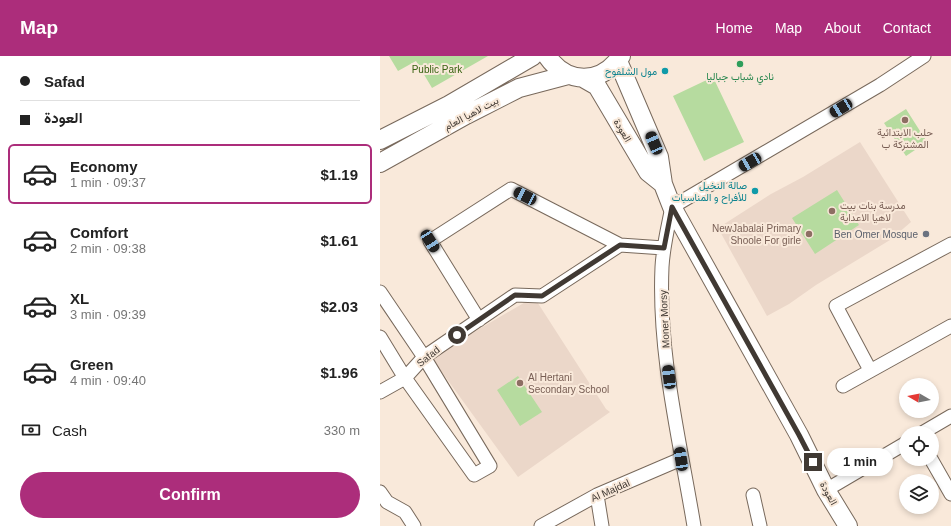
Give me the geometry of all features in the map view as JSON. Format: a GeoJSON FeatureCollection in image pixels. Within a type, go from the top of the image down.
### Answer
{"type":"FeatureCollection","features":[{"type":"Feature","properties":{"kind":"main road","name":"بيت لاهيا العام"},"geometry":{"type":"LineString","coordinates":[[380,140],[449,105],[533,56]]}},
{"type":"Feature","properties":{"kind":"main road","name":"العودة"},"geometry":{"type":"LineString","coordinates":[[547,56],[556,67],[597,86],[648,172],[663,184]]}},
{"type":"Feature","properties":{"kind":"main road","name":"بيت لاهيا العام"},"geometry":{"type":"LineString","coordinates":[[380,163],[466,115],[519,88],[575,76],[598,76],[604,73],[620,58]]}},
{"type":"Feature","properties":{"kind":"main road","name":"العودة"},"geometry":{"type":"LineString","coordinates":[[620,58],[660,157],[663,184],[672,207],[799,435],[826,490],[848,526]]}},
{"type":"Feature","properties":{"kind":"street"},"geometry":{"type":"LineString","coordinates":[[672,207],[880,85],[924,56]]}},
{"type":"Feature","properties":{"kind":"street"},"geometry":{"type":"LineString","coordinates":[[479,320],[430,241],[511,189],[620,245],[664,248]]}},
{"type":"Feature","properties":{"kind":"street","name":"Moner Morsy"},"geometry":{"type":"LineString","coordinates":[[672,207],[664,248],[662,295],[664,342],[681,459],[694,526]]}},
{"type":"Feature","properties":{"kind":"street"},"geometry":{"type":"LineString","coordinates":[[870,370],[836,306],[951,244]]}},
{"type":"Feature","properties":{"kind":"street","name":"Safad"},"geometry":{"type":"LineString","coordinates":[[380,392],[405,378],[424,357],[515,295],[542,296],[620,245]]}},
{"type":"Feature","properties":{"kind":"street"},"geometry":{"type":"LineString","coordinates":[[380,292],[424,357],[490,466],[474,475],[405,378],[380,337]]}},
{"type":"Feature","properties":{"kind":"street"},"geometry":{"type":"LineString","coordinates":[[843,386],[951,326]]}},
{"type":"Feature","properties":{"kind":"street"},"geometry":{"type":"LineString","coordinates":[[934,426],[951,416]]}},
{"type":"Feature","properties":{"kind":"street"},"geometry":{"type":"LineString","coordinates":[[826,490],[899,447]]}},
{"type":"Feature","properties":{"kind":"street","name":"Al Majdal"},"geometry":{"type":"LineString","coordinates":[[541,526],[597,495],[681,459]]}},
{"type":"Feature","properties":{"kind":"street"},"geometry":{"type":"LineString","coordinates":[[935,466],[951,494]]}},
{"type":"Feature","properties":{"kind":"street"},"geometry":{"type":"LineString","coordinates":[[597,495],[602,526]]}},
{"type":"Feature","properties":{"kind":"street"},"geometry":{"type":"LineString","coordinates":[[753,495],[760,526]]}},
{"type":"Feature","properties":{"kind":"street"},"geometry":{"type":"LineString","coordinates":[[382,500],[405,512],[414,526]]}},
{"type":"Feature","properties":{"kind":"shaded area","name":"NewJabalai Primary Shoole For girle"},"geometry":{"type":"Polygon","coordinates":[[[860,142],[911,222],[890,240],[816,285],[789,304],[767,316],[718,228],[771,194],[803,177],[860,142]]]}},
{"type":"Feature","properties":{"kind":"shaded area","name":"Al Hertani Secondary School"},"geometry":{"type":"Polygon","coordinates":[[[534,297],[606,409],[610,412],[518,477],[431,357],[534,297]]]}},
{"type":"Feature","properties":{"kind":"green space","name":"Public Park"},"geometry":{"type":"Polygon","coordinates":[[[389,56],[488,56],[432,88],[416,61],[398,71],[389,56]]]}},
{"type":"Feature","properties":{"kind":"green space"},"geometry":{"type":"Polygon","coordinates":[[[713,77],[744,142],[704,161],[673,96],[713,77]]]}},
{"type":"Feature","properties":{"kind":"green space"},"geometry":{"type":"Polygon","coordinates":[[[906,109],[927,142],[906,156],[884,123],[906,109]]]}},
{"type":"Feature","properties":{"kind":"green space"},"geometry":{"type":"Polygon","coordinates":[[[837,190],[859,225],[815,254],[792,218],[837,190]]]}},
{"type":"Feature","properties":{"kind":"green space"},"geometry":{"type":"Polygon","coordinates":[[[518,376],[542,412],[520,426],[497,390],[518,376]]]}},
{"type":"Feature","properties":{"kind":"place","name":"نادي شباب جباليا"},"geometry":{"type":"Point","coordinates":[740,64]}},
{"type":"Feature","properties":{"kind":"place","name":"مول الشلفوح"},"geometry":{"type":"Point","coordinates":[665,71]}},
{"type":"Feature","properties":{"kind":"place","name":"حلب الابتدائية المشتركة ب"},"geometry":{"type":"Point","coordinates":[905,120]}},
{"type":"Feature","properties":{"kind":"place","name":"صالة النخيل للأفراح و المناسبات"},"geometry":{"type":"Point","coordinates":[755,191]}},
{"type":"Feature","properties":{"kind":"place","name":"مدرسة بنات بيت لاهيا الاعداية"},"geometry":{"type":"Point","coordinates":[832,211]}},
{"type":"Feature","properties":{"kind":"place","name":"NewJabalai Primary Shoole For girle"},"geometry":{"type":"Point","coordinates":[809,234]}},
{"type":"Feature","properties":{"kind":"place","name":"Ben Omer Mosque"},"geometry":{"type":"Point","coordinates":[926,234]}},
{"type":"Feature","properties":{"kind":"place","name":"Al Hertani Secondary School"},"geometry":{"type":"Point","coordinates":[520,383]}},
{"type":"Feature","properties":{"kind":"route"},"geometry":{"type":"LineString","coordinates":[[457,335],[515,295],[542,296],[620,245],[664,248],[672,207],[813,462]]}}]}
